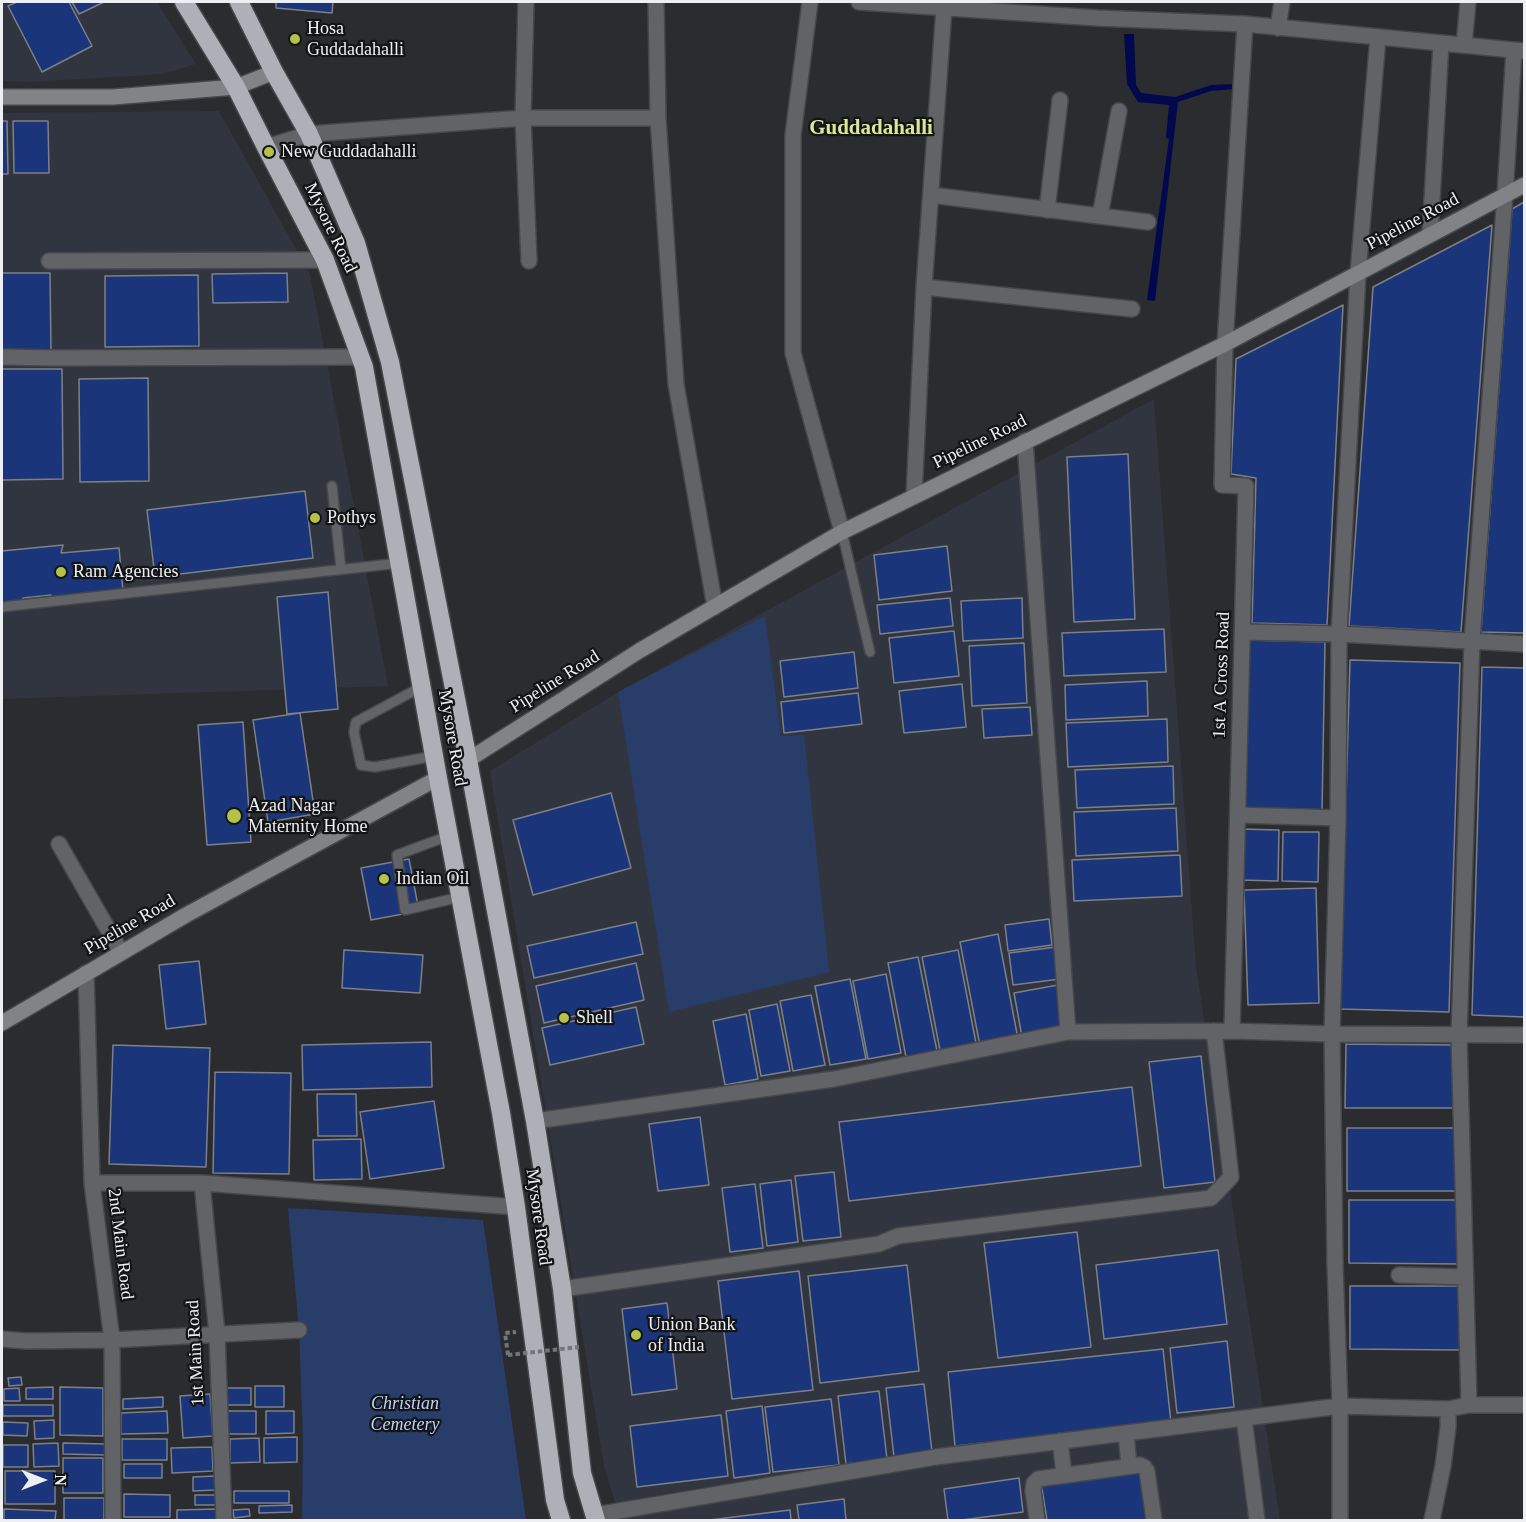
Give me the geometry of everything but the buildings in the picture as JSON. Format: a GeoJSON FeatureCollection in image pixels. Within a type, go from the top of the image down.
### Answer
{"type":"FeatureCollection","features":[{"type":"Feature","properties":{"kind":"highway","name":"Mysore Road"},"geometry":{"type":"LineString","coordinates":[[184,2],[236,87],[325,260],[364,367],[448,836],[501,1113],[516,1207],[555,1500],[561,1521]]}},
{"type":"Feature","properties":{"kind":"highway","name":"Mysore Road"},"geometry":{"type":"LineString","coordinates":[[239,2],[274,72],[309,134],[356,243],[390,362],[468,760],[535,1121],[561,1289],[582,1473],[596,1518]]}},
{"type":"Feature","properties":{"kind":"street"},"geometry":{"type":"LineString","coordinates":[[526,2],[522,118],[529,261]]}},
{"type":"Feature","properties":{"kind":"street"},"geometry":{"type":"LineString","coordinates":[[656,2],[658,118],[676,384],[714,607]]}},
{"type":"Feature","properties":{"kind":"street"},"geometry":{"type":"LineString","coordinates":[[810,2],[793,135],[793,353],[842,532]]}},
{"type":"Feature","properties":{"kind":"street"},"geometry":{"type":"LineString","coordinates":[[859,2],[944,8],[963,5],[1097,18],[1245,24],[1519,50],[1505,195],[1472,641],[1459,1035],[1469,1405]]}},
{"type":"Feature","properties":{"kind":"street"},"geometry":{"type":"LineString","coordinates":[[1278,28],[1282,2]]}},
{"type":"Feature","properties":{"kind":"street"},"geometry":{"type":"LineString","coordinates":[[1464,45],[1468,2]]}},
{"type":"Feature","properties":{"kind":"street"},"geometry":{"type":"LineString","coordinates":[[914,496],[924,286],[944,8]]}},
{"type":"Feature","properties":{"kind":"street"},"geometry":{"type":"LineString","coordinates":[[1225,344],[1245,24]]}},
{"type":"Feature","properties":{"kind":"street"},"geometry":{"type":"LineString","coordinates":[[1340,1521],[1340,1406],[1335,1264],[1332,1034],[1338,818],[1339,634],[1358,273],[1378,37]]}},
{"type":"Feature","properties":{"kind":"street"},"geometry":{"type":"LineString","coordinates":[[1430,235],[1441,43]]}},
{"type":"Feature","properties":{"kind":"street"},"geometry":{"type":"LineString","coordinates":[[2,97],[113,97],[236,87],[274,72]]}},
{"type":"Feature","properties":{"kind":"street"},"geometry":{"type":"LineString","coordinates":[[1047,210],[1059,100]]}},
{"type":"Feature","properties":{"kind":"street"},"geometry":{"type":"LineString","coordinates":[[1100,216],[1119,111]]}},
{"type":"Feature","properties":{"kind":"street"},"geometry":{"type":"LineString","coordinates":[[266,147],[309,134],[522,118],[658,118]]}},
{"type":"Feature","properties":{"kind":"street","name":"Pipeline Road"},"geometry":{"type":"LineString","coordinates":[[468,760],[639,651],[842,532],[1225,344],[1524,185]]}},
{"type":"Feature","properties":{"kind":"street"},"geometry":{"type":"LineString","coordinates":[[931,195],[1148,222]]}},
{"type":"Feature","properties":{"kind":"street"},"geometry":{"type":"LineString","coordinates":[[49,261],[325,260]]}},
{"type":"Feature","properties":{"kind":"street"},"geometry":{"type":"LineString","coordinates":[[924,286],[1132,309]]}},
{"type":"Feature","properties":{"kind":"street","name":"1st A Cross Road"},"geometry":{"type":"LineString","coordinates":[[1225,344],[1222,485],[1246,486],[1232,1031]]}},
{"type":"Feature","properties":{"kind":"street"},"geometry":{"type":"LineString","coordinates":[[2,357],[360,357]]}},
{"type":"Feature","properties":{"kind":"street"},"geometry":{"type":"LineString","coordinates":[[1025,441],[1068,1032]]}},
{"type":"Feature","properties":{"kind":"street"},"geometry":{"type":"LineString","coordinates":[[1243,632],[1339,634],[1524,644]]}},
{"type":"Feature","properties":{"kind":"street","name":"Pipeline Road"},"geometry":{"type":"LineString","coordinates":[[2,1023],[186,915],[438,778]]}},
{"type":"Feature","properties":{"kind":"street"},"geometry":{"type":"LineString","coordinates":[[1238,815],[1338,818]]}},
{"type":"Feature","properties":{"kind":"street"},"geometry":{"type":"LineString","coordinates":[[59,844],[121,952]]}},
{"type":"Feature","properties":{"kind":"street","name":"2nd Main Road"},"geometry":{"type":"LineString","coordinates":[[86,973],[92,1183],[112,1340],[113,1521]]}},
{"type":"Feature","properties":{"kind":"street"},"geometry":{"type":"LineString","coordinates":[[561,1289],[879,1244],[898,1236],[1210,1198],[1231,1178],[1214,1031]]}},
{"type":"Feature","properties":{"kind":"street"},"geometry":{"type":"LineString","coordinates":[[535,1121],[834,1079],[1068,1032],[1232,1031],[1524,1035]]}},
{"type":"Feature","properties":{"kind":"street"},"geometry":{"type":"LineString","coordinates":[[92,1183],[202,1183],[516,1207]]}},
{"type":"Feature","properties":{"kind":"street","name":"1st Main Road"},"geometry":{"type":"LineString","coordinates":[[202,1183],[216,1334],[224,1521]]}},
{"type":"Feature","properties":{"kind":"street"},"geometry":{"type":"LineString","coordinates":[[1399,1275],[1465,1277]]}},
{"type":"Feature","properties":{"kind":"street"},"geometry":{"type":"LineString","coordinates":[[2,1339],[112,1340],[299,1330]]}},
{"type":"Feature","properties":{"kind":"street"},"geometry":{"type":"LineString","coordinates":[[596,1518],[936,1456],[1340,1406],[1448,1408],[1469,1405],[1524,1405]]}},
{"type":"Feature","properties":{"kind":"street"},"geometry":{"type":"LineString","coordinates":[[1432,1521],[1443,1466],[1448,1408]]}},
{"type":"Feature","properties":{"kind":"street"},"geometry":{"type":"LineString","coordinates":[[1244,1418],[1257,1521]]}},
{"type":"Feature","properties":{"kind":"street"},"geometry":{"type":"LineString","coordinates":[[1126,1433],[1129,1466]]}},
{"type":"Feature","properties":{"kind":"street"},"geometry":{"type":"LineString","coordinates":[[1060,1441],[1064,1474]]}},
{"type":"Feature","properties":{"kind":"street"},"geometry":{"type":"LineString","coordinates":[[1037,1521],[1033,1491],[1034,1483],[1038,1479],[1140,1465],[1147,1472],[1154,1521]]}},
{"type":"Feature","properties":{"kind":"lane"},"geometry":{"type":"LineString","coordinates":[[332,486],[341,569]]}},
{"type":"Feature","properties":{"kind":"lane"},"geometry":{"type":"LineString","coordinates":[[842,532],[870,652]]}},
{"type":"Feature","properties":{"kind":"lane"},"geometry":{"type":"LineString","coordinates":[[2,607],[400,563]]}},
{"type":"Feature","properties":{"kind":"lane"},"geometry":{"type":"LineString","coordinates":[[421,687],[356,722],[354,732],[361,765],[375,768],[434,756]]}},
{"type":"Feature","properties":{"kind":"lane"},"geometry":{"type":"LineString","coordinates":[[448,836],[397,855],[405,910],[460,897]]}},
{"type":"Feature","properties":{"kind":"path"},"geometry":{"type":"LineString","coordinates":[[505,1333],[508,1355],[579,1347]]}},
{"type":"Feature","properties":{"kind":"shaded area"},"geometry":{"type":"Polygon","coordinates":[[[2,2],[157,2],[196,64],[163,74],[30,82],[2,81],[2,2]]]}},
{"type":"Feature","properties":{"kind":"shaded area"},"geometry":{"type":"Polygon","coordinates":[[[1124,34],[1134,34],[1136,85],[1141,93],[1175,97],[1211,85],[1234,84],[1234,89],[1211,91],[1178,102],[1155,301],[1147,300],[1169,139],[1166,138],[1169,105],[1138,102],[1127,84],[1124,34]]]}},
{"type":"Feature","properties":{"kind":"shaded area"},"geometry":{"type":"Polygon","coordinates":[[[219,111],[310,274],[388,686],[2,699],[2,113],[219,111]]]}},
{"type":"Feature","properties":{"kind":"shaded area"},"geometry":{"type":"Polygon","coordinates":[[[1154,399],[1196,966],[1280,1520],[620,1520],[604,1466],[490,771],[618,692],[1154,399]]]}},
{"type":"Feature","properties":{"kind":"green space"},"geometry":{"type":"Polygon","coordinates":[[[765,616],[781,736],[804,735],[829,972],[669,1012],[618,692],[765,616]]]}},
{"type":"Feature","properties":{"kind":"green space","name":"Christian Cemetery"},"geometry":{"type":"Polygon","coordinates":[[[288,1208],[483,1220],[526,1520],[302,1520],[303,1438],[299,1330],[288,1208]]]}},
{"type":"Feature","properties":{"kind":"place","name":"Hosa Guddadahalli"},"geometry":{"type":"Point","coordinates":[295,39]}},
{"type":"Feature","properties":{"kind":"place","name":"New Guddadahalli"},"geometry":{"type":"Point","coordinates":[269,152]}},
{"type":"Feature","properties":{"kind":"place","name":"Pothys"},"geometry":{"type":"Point","coordinates":[315,518]}},
{"type":"Feature","properties":{"kind":"place","name":"Ram Agencies"},"geometry":{"type":"Point","coordinates":[61,572]}},
{"type":"Feature","properties":{"kind":"place","name":"Azad Nagar Maternity Home"},"geometry":{"type":"Point","coordinates":[234,816]}},
{"type":"Feature","properties":{"kind":"place","name":"Indian Oil"},"geometry":{"type":"Point","coordinates":[384,879]}},
{"type":"Feature","properties":{"kind":"place","name":"Shell"},"geometry":{"type":"Point","coordinates":[564,1018]}},
{"type":"Feature","properties":{"kind":"place","name":"Union Bank of India"},"geometry":{"type":"Point","coordinates":[636,1335]}},
{"type":"Feature","properties":{"kind":"district","name":"Guddadahalli"},"geometry":{"type":"Point","coordinates":[871,129]}}]}
